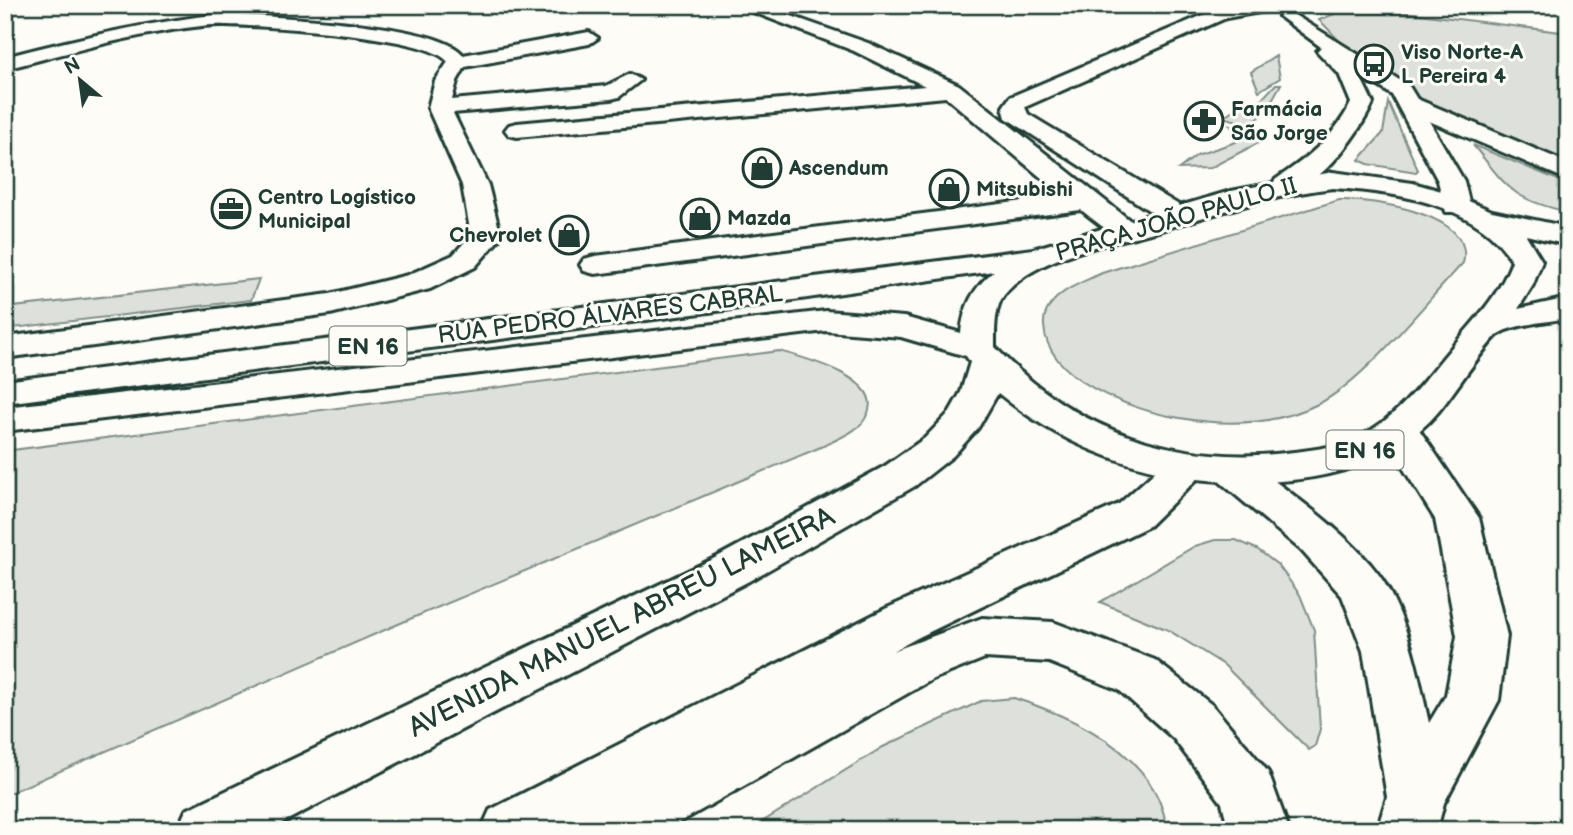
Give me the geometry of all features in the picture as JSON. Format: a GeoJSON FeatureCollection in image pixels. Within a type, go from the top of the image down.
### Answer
{"type":"FeatureCollection","features":[{"type":"Feature","properties":{"kind":"main road"},"geometry":{"type":"LineString","coordinates":[[743,5],[862,47],[951,90],[1086,201],[1128,230]]}},
{"type":"Feature","properties":{"kind":"main road"},"geometry":{"type":"LineString","coordinates":[[1279,9],[1348,72],[1362,103],[1353,124],[1325,159],[1284,186]]}},
{"type":"Feature","properties":{"kind":"main road"},"geometry":{"type":"LineString","coordinates":[[1177,216],[1018,118],[1014,107],[1018,102],[1221,14],[1279,9],[1401,91],[1451,181],[1456,206]]}},
{"type":"Feature","properties":{"kind":"main road"},"geometry":{"type":"LineString","coordinates":[[5,63],[69,46],[171,25],[222,19],[369,31],[416,39],[451,52],[458,62]]}},
{"type":"Feature","properties":{"kind":"main road"},"geometry":{"type":"LineString","coordinates":[[5,348],[330,304],[419,282],[464,261],[486,237],[485,211],[476,183],[439,108],[446,81],[458,62],[589,38]]}},
{"type":"Feature","properties":{"kind":"main road"},"geometry":{"type":"LineString","coordinates":[[439,108],[611,92],[630,80]]}},
{"type":"Feature","properties":{"kind":"main road"},"geometry":{"type":"LineString","coordinates":[[517,130],[951,90]]}},
{"type":"Feature","properties":{"kind":"main road"},"geometry":{"type":"LineString","coordinates":[[1409,104],[1568,172]]}},
{"type":"Feature","properties":{"kind":"main road","name":"PRAÇA JOÃO PAULO II"},"geometry":{"type":"LineString","coordinates":[[1333,180],[1365,182],[1410,191],[1456,206],[1486,218],[1516,240],[1527,261],[1525,272],[1489,325],[1401,431],[1371,448],[1289,467],[1212,467],[1119,447],[1064,425],[1022,396],[983,356],[979,320],[990,290],[1016,269],[1048,254],[1284,186],[1333,180]]}},
{"type":"Feature","properties":{"kind":"main road"},"geometry":{"type":"LineString","coordinates":[[595,265],[1086,201]]}},
{"type":"Feature","properties":{"kind":"main road","name":"EN 16"},"geometry":{"type":"LineString","coordinates":[[1486,218],[1568,236]]}},
{"type":"Feature","properties":{"kind":"main road","name":"RUA PEDRO ÁLVARES CABRAL"},"geometry":{"type":"LineString","coordinates":[[5,392],[732,299],[1048,254]]}},
{"type":"Feature","properties":{"kind":"main road"},"geometry":{"type":"LineString","coordinates":[[1489,325],[1568,308]]}},
{"type":"Feature","properties":{"kind":"main road","name":"RUA PEDRO ÁLVARES CABRAL"},"geometry":{"type":"LineString","coordinates":[[5,419],[826,321],[904,327],[983,356]]}},
{"type":"Feature","properties":{"kind":"main road","name":"AVENIDA MANUEL ABREU LAMEIRA"},"geometry":{"type":"LineString","coordinates":[[207,830],[733,569],[900,476],[939,447],[964,420],[980,392],[983,356]]}},
{"type":"Feature","properties":{"kind":"main road"},"geometry":{"type":"LineString","coordinates":[[1401,431],[1457,518],[1482,636],[1472,700],[1412,813]]}},
{"type":"Feature","properties":{"kind":"main road"},"geometry":{"type":"LineString","coordinates":[[511,830],[902,622],[1134,515],[1212,467],[1317,539],[1362,588],[1388,650],[1412,813]]}},
{"type":"Feature","properties":{"kind":"main road"},"geometry":{"type":"LineString","coordinates":[[610,830],[915,664],[982,638],[1053,642],[1137,675],[1193,722],[1248,791],[1259,830]]}},
{"type":"Feature","properties":{"kind":"shaded area"},"geometry":{"type":"Polygon","coordinates":[[[1339,12],[1411,13],[1568,33],[1568,163],[1456,117],[1377,72],[1349,50],[1319,20],[1339,12]]]}},
{"type":"Feature","properties":{"kind":"shaded area"},"geometry":{"type":"Polygon","coordinates":[[[1276,56],[1280,78],[1259,91],[1251,72],[1276,56]]]}},
{"type":"Feature","properties":{"kind":"shaded area"},"geometry":{"type":"Polygon","coordinates":[[[1276,84],[1281,84],[1267,109],[1252,125],[1223,117],[1233,110],[1261,100],[1276,84]]]}},
{"type":"Feature","properties":{"kind":"shaded area"},"geometry":{"type":"Polygon","coordinates":[[[1388,102],[1418,170],[1416,172],[1359,160],[1383,133],[1388,102]]]}},
{"type":"Feature","properties":{"kind":"shaded area"},"geometry":{"type":"Polygon","coordinates":[[[1230,125],[1265,137],[1264,140],[1210,168],[1179,169],[1197,155],[1236,142],[1237,134],[1230,125]]]}},
{"type":"Feature","properties":{"kind":"shaded area"},"geometry":{"type":"Polygon","coordinates":[[[1473,145],[1568,184],[1568,212],[1522,197],[1504,182],[1473,145]]]}},
{"type":"Feature","properties":{"kind":"shaded area"},"geometry":{"type":"Polygon","coordinates":[[[1339,200],[1396,207],[1439,221],[1454,232],[1463,246],[1463,263],[1375,359],[1338,392],[1320,403],[1285,416],[1249,422],[1211,422],[1174,417],[1136,407],[1094,388],[1075,376],[1059,361],[1049,345],[1044,326],[1046,313],[1056,298],[1075,285],[1102,273],[1339,200]]]}},
{"type":"Feature","properties":{"kind":"shaded area"},"geometry":{"type":"Polygon","coordinates":[[[259,279],[251,300],[5,329],[5,308],[259,279]]]}},
{"type":"Feature","properties":{"kind":"shaded area"},"geometry":{"type":"Polygon","coordinates":[[[779,351],[838,371],[864,390],[870,402],[867,415],[860,425],[828,444],[410,619],[5,795],[5,451],[779,351]]]}},
{"type":"Feature","properties":{"kind":"shaded area"},"geometry":{"type":"Polygon","coordinates":[[[1215,540],[1236,540],[1257,549],[1278,565],[1300,595],[1314,630],[1320,729],[1315,746],[1309,750],[1224,665],[1168,630],[1100,602],[1195,546],[1215,540]]]}},
{"type":"Feature","properties":{"kind":"shaded area"},"geometry":{"type":"Polygon","coordinates":[[[1014,698],[1063,717],[1111,743],[1148,781],[1160,804],[1167,830],[749,830],[883,747],[981,701],[1014,698]]]}},
{"type":"Feature","properties":{"kind":"place","name":"Viso Norte-A L Pereira 4"},"geometry":{"type":"Point","coordinates":[1374,64]}},
{"type":"Feature","properties":{"kind":"place","name":"Farmácia São Jorge"},"geometry":{"type":"Point","coordinates":[1204,121]}},
{"type":"Feature","properties":{"kind":"place","name":"Ascendum"},"geometry":{"type":"Point","coordinates":[762,168]}},
{"type":"Feature","properties":{"kind":"place","name":"Mitsubishi"},"geometry":{"type":"Point","coordinates":[949,189]}},
{"type":"Feature","properties":{"kind":"place","name":"Centro Logístico Municipal"},"geometry":{"type":"Point","coordinates":[231,209]}},
{"type":"Feature","properties":{"kind":"place","name":"Mazda"},"geometry":{"type":"Point","coordinates":[700,218]}},
{"type":"Feature","properties":{"kind":"place","name":"Chevrolet"},"geometry":{"type":"Point","coordinates":[569,235]}}]}
